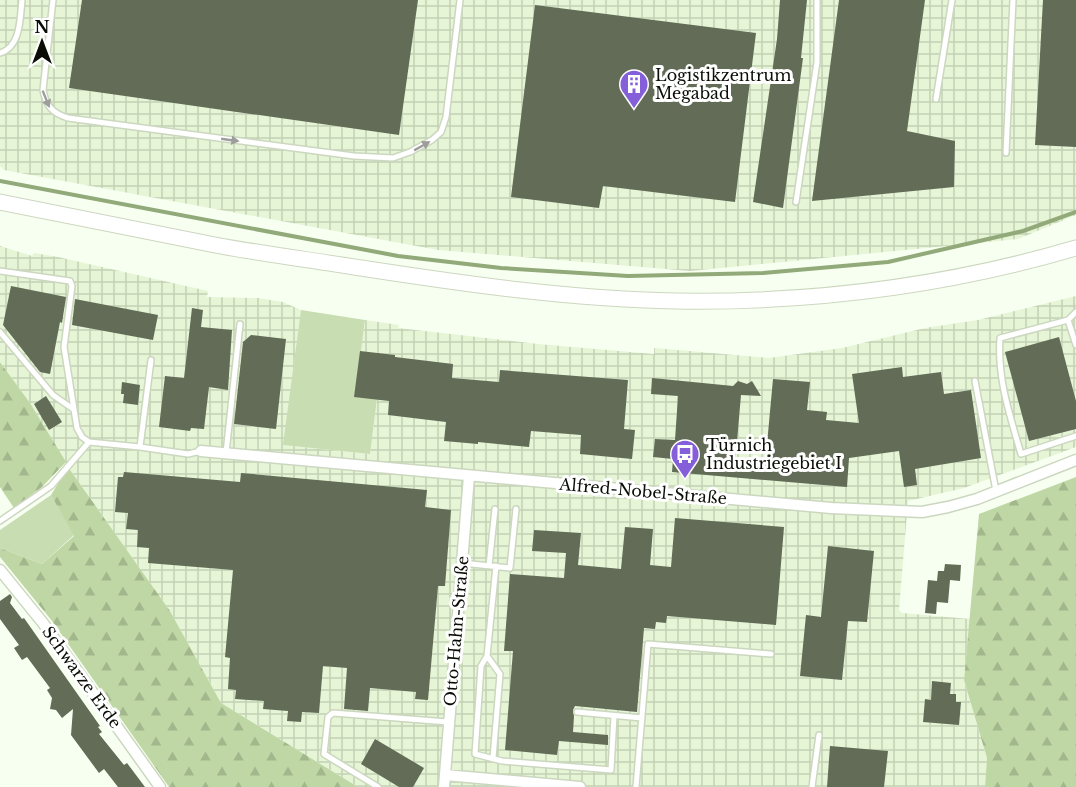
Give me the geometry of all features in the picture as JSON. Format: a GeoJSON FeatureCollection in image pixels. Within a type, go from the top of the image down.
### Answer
{"type":"FeatureCollection","features":[{"type":"Feature","properties":{"kind":"main road"},"geometry":{"type":"LineString","coordinates":[[0,202],[217,245],[438,280],[555,294],[675,301],[776,299],[875,290],[943,279],[1076,248]]}},
{"type":"Feature","properties":{"kind":"street","name":"Alfred-Nobel-Straße"},"geometry":{"type":"LineString","coordinates":[[201,451],[831,508],[922,512],[948,507],[996,491],[1076,460]]}},
{"type":"Feature","properties":{"kind":"street","name":"Otto-Hahn-Straße"},"geometry":{"type":"LineString","coordinates":[[444,787],[469,476]]}},
{"type":"Feature","properties":{"kind":"street","name":"Schwarze Erde"},"geometry":{"type":"LineString","coordinates":[[0,570],[43,623],[160,787]]}},
{"type":"Feature","properties":{"kind":"street"},"geometry":{"type":"LineString","coordinates":[[445,775],[580,787]]}},
{"type":"Feature","properties":{"kind":"lane"},"geometry":{"type":"LineString","coordinates":[[0,53],[7,51],[17,36],[22,0]]}},
{"type":"Feature","properties":{"kind":"lane"},"geometry":{"type":"LineString","coordinates":[[53,0],[43,90],[46,103],[57,115],[332,153],[393,158],[410,152],[432,140],[441,132],[446,117],[460,0]]}},
{"type":"Feature","properties":{"kind":"lane"},"geometry":{"type":"LineString","coordinates":[[796,202],[817,62],[817,0]]}},
{"type":"Feature","properties":{"kind":"lane"},"geometry":{"type":"LineString","coordinates":[[936,99],[952,0]]}},
{"type":"Feature","properties":{"kind":"lane"},"geometry":{"type":"LineString","coordinates":[[1006,153],[1013,0]]}},
{"type":"Feature","properties":{"kind":"lane"},"geometry":{"type":"LineString","coordinates":[[0,271],[70,281],[72,290],[64,346],[77,429],[82,437],[90,442],[188,454],[201,451]]}},
{"type":"Feature","properties":{"kind":"lane"},"geometry":{"type":"LineString","coordinates":[[1076,312],[1068,320],[1000,338],[999,356],[1005,400],[1021,454],[1076,436]]}},
{"type":"Feature","properties":{"kind":"lane"},"geometry":{"type":"LineString","coordinates":[[1068,320],[1076,345]]}},
{"type":"Feature","properties":{"kind":"lane"},"geometry":{"type":"LineString","coordinates":[[226,453],[240,324]]}},
{"type":"Feature","properties":{"kind":"lane"},"geometry":{"type":"LineString","coordinates":[[0,332],[52,395],[74,409]]}},
{"type":"Feature","properties":{"kind":"lane"},"geometry":{"type":"LineString","coordinates":[[140,447],[152,360]]}},
{"type":"Feature","properties":{"kind":"lane"},"geometry":{"type":"LineString","coordinates":[[975,381],[996,491]]}},
{"type":"Feature","properties":{"kind":"lane"},"geometry":{"type":"LineString","coordinates":[[0,521],[51,486],[90,442]]}},
{"type":"Feature","properties":{"kind":"lane"},"geometry":{"type":"LineString","coordinates":[[495,509],[488,656],[481,666],[475,754],[493,759],[611,770],[614,716]]}},
{"type":"Feature","properties":{"kind":"lane"},"geometry":{"type":"LineString","coordinates":[[462,563],[510,568],[516,509]]}},
{"type":"Feature","properties":{"kind":"lane"},"geometry":{"type":"LineString","coordinates":[[636,787],[648,644],[771,654]]}},
{"type":"Feature","properties":{"kind":"lane"},"geometry":{"type":"LineString","coordinates":[[488,656],[500,674],[493,759]]}},
{"type":"Feature","properties":{"kind":"lane"},"geometry":{"type":"LineString","coordinates":[[578,712],[642,718]]}},
{"type":"Feature","properties":{"kind":"lane"},"geometry":{"type":"LineString","coordinates":[[378,787],[324,754],[328,717],[333,713],[448,722]]}},
{"type":"Feature","properties":{"kind":"lane"},"geometry":{"type":"LineString","coordinates":[[812,787],[819,735]]}},
{"type":"Feature","properties":{"kind":"shaded area"},"geometry":{"type":"Polygon","coordinates":[[[0,0],[1076,0],[1076,215],[1018,239],[690,271],[438,250],[4,170],[0,166],[0,0]]]}},
{"type":"Feature","properties":{"kind":"shaded area"},"geometry":{"type":"Polygon","coordinates":[[[0,246],[32,256],[34,253],[58,257],[208,291],[207,297],[258,298],[283,302],[301,310],[284,445],[370,454],[377,400],[354,397],[365,320],[399,325],[398,328],[538,344],[654,354],[654,348],[769,358],[842,348],[925,328],[978,320],[1076,296],[1076,447],[964,488],[908,501],[899,610],[902,613],[970,619],[964,680],[987,758],[985,787],[358,787],[221,703],[170,611],[68,467],[30,403],[0,362],[0,246]]]}},
{"type":"Feature","properties":{"kind":"shaded area"},"geometry":{"type":"Polygon","coordinates":[[[301,310],[365,320],[355,396],[377,399],[370,454],[283,445],[301,310]]]}},
{"type":"Feature","properties":{"kind":"shaded area"},"geometry":{"type":"Polygon","coordinates":[[[51,495],[74,535],[42,564],[0,548],[0,530],[51,495]]]}},
{"type":"Feature","properties":{"kind":"green space"},"geometry":{"type":"Polygon","coordinates":[[[0,362],[30,403],[66,462],[42,487],[14,508],[0,487],[0,362]]]}},
{"type":"Feature","properties":{"kind":"green space"},"geometry":{"type":"Polygon","coordinates":[[[68,467],[170,611],[221,703],[358,787],[169,787],[52,621],[0,557],[0,548],[42,564],[74,536],[51,495],[68,467]]]}},
{"type":"Feature","properties":{"kind":"green space"},"geometry":{"type":"Polygon","coordinates":[[[1076,477],[1076,787],[985,787],[987,758],[964,680],[979,514],[1076,477]]]}},
{"type":"Feature","properties":{"kind":"building"},"geometry":{"type":"Polygon","coordinates":[[[82,0],[418,0],[399,135],[69,88],[82,0]]]}},
{"type":"Feature","properties":{"kind":"building"},"geometry":{"type":"Polygon","coordinates":[[[780,0],[807,0],[801,58],[803,58],[783,208],[753,202],[777,39],[780,0]]]}},
{"type":"Feature","properties":{"kind":"building"},"geometry":{"type":"Polygon","coordinates":[[[839,0],[925,0],[907,131],[955,141],[954,187],[812,201],[839,0]]]}},
{"type":"Feature","properties":{"kind":"building"},"geometry":{"type":"Polygon","coordinates":[[[1043,0],[1076,0],[1076,147],[1035,145],[1043,0]]]}},
{"type":"Feature","properties":{"kind":"building","name":"Logistikzentrum Megabad"},"geometry":{"type":"Polygon","coordinates":[[[535,5],[756,33],[735,202],[603,186],[599,208],[511,197],[535,5]]]}},
{"type":"Feature","properties":{"kind":"building"},"geometry":{"type":"Polygon","coordinates":[[[11,286],[66,297],[50,374],[40,372],[3,325],[11,286]]]}},
{"type":"Feature","properties":{"kind":"building"},"geometry":{"type":"Polygon","coordinates":[[[75,299],[158,315],[153,340],[72,325],[75,299]]]}},
{"type":"Feature","properties":{"kind":"building"},"geometry":{"type":"Polygon","coordinates":[[[192,308],[203,310],[201,327],[232,330],[228,390],[209,387],[204,429],[191,428],[190,431],[159,427],[165,376],[184,378],[192,308]]]}},
{"type":"Feature","properties":{"kind":"building"},"geometry":{"type":"Polygon","coordinates":[[[251,335],[286,339],[276,429],[234,424],[243,342],[251,335]]]}},
{"type":"Feature","properties":{"kind":"building"},"geometry":{"type":"Polygon","coordinates":[[[1059,337],[1076,401],[1076,429],[1029,441],[1005,352],[1059,337]]]}},
{"type":"Feature","properties":{"kind":"building"},"geometry":{"type":"Polygon","coordinates":[[[360,351],[453,364],[452,378],[499,382],[500,370],[628,380],[624,429],[635,430],[632,459],[580,454],[581,435],[531,431],[529,447],[444,441],[446,422],[388,415],[389,401],[354,397],[360,351]]]}},
{"type":"Feature","properties":{"kind":"building"},"geometry":{"type":"Polygon","coordinates":[[[902,367],[903,377],[941,372],[944,394],[971,390],[981,458],[915,469],[917,485],[904,487],[899,451],[849,458],[847,487],[672,472],[673,459],[653,457],[655,439],[675,440],[678,396],[651,394],[652,378],[733,386],[738,381],[747,384],[752,381],[761,396],[741,395],[735,464],[765,466],[773,379],[810,382],[807,410],[827,412],[826,420],[859,423],[852,374],[902,367]]]}},
{"type":"Feature","properties":{"kind":"building"},"geometry":{"type":"Polygon","coordinates":[[[122,382],[140,385],[138,405],[123,403],[122,382]]]}},
{"type":"Feature","properties":{"kind":"building"},"geometry":{"type":"Polygon","coordinates":[[[46,396],[62,422],[49,430],[34,404],[46,396]]]}},
{"type":"Feature","properties":{"kind":"building"},"geometry":{"type":"Polygon","coordinates":[[[124,472],[240,482],[241,473],[427,490],[425,507],[451,510],[445,586],[438,586],[428,700],[415,699],[416,692],[370,688],[368,711],[344,709],[347,668],[323,666],[319,713],[302,712],[301,722],[287,721],[288,711],[263,709],[264,701],[235,699],[236,690],[228,689],[230,658],[225,657],[233,570],[148,563],[149,548],[137,547],[138,530],[126,529],[128,513],[115,512],[118,477],[123,477],[124,472]]]}},
{"type":"Feature","properties":{"kind":"building"},"geometry":{"type":"Polygon","coordinates":[[[675,518],[784,527],[776,625],[667,616],[666,623],[656,622],[655,629],[644,628],[637,712],[575,706],[573,710],[573,732],[608,735],[608,745],[559,741],[557,755],[505,750],[513,651],[504,651],[510,574],[564,578],[566,553],[532,551],[534,530],[581,533],[578,565],[621,569],[625,527],[653,529],[650,565],[671,567],[675,518]]]}},
{"type":"Feature","properties":{"kind":"building"},"geometry":{"type":"Polygon","coordinates":[[[828,546],[874,551],[867,622],[848,621],[842,680],[800,676],[806,615],[821,617],[828,546]]]}},
{"type":"Feature","properties":{"kind":"building"},"geometry":{"type":"Polygon","coordinates":[[[945,564],[961,565],[960,581],[950,580],[948,603],[937,602],[936,614],[925,613],[928,580],[937,581],[938,571],[944,571],[945,564]]]}},
{"type":"Feature","properties":{"kind":"building"},"geometry":{"type":"Polygon","coordinates":[[[10,594],[12,597],[10,603],[22,619],[24,618],[100,726],[98,727],[102,732],[99,734],[124,765],[127,763],[145,787],[118,787],[104,769],[99,773],[71,735],[73,709],[62,718],[56,710],[50,709],[52,698],[47,690],[50,688],[27,657],[22,660],[14,648],[19,645],[0,619],[0,601],[10,594]]]}},
{"type":"Feature","properties":{"kind":"building"},"geometry":{"type":"Polygon","coordinates":[[[932,681],[951,683],[950,694],[956,694],[956,702],[961,702],[959,725],[923,722],[925,699],[931,700],[932,681]]]}},
{"type":"Feature","properties":{"kind":"building"},"geometry":{"type":"Polygon","coordinates":[[[375,739],[424,768],[413,787],[399,787],[361,764],[375,739]]]}},
{"type":"Feature","properties":{"kind":"building"},"geometry":{"type":"Polygon","coordinates":[[[830,746],[888,751],[884,787],[827,787],[830,746]]]}},
{"type":"Feature","properties":{"kind":"waterway"},"geometry":{"type":"LineString","coordinates":[[0,181],[398,256],[501,268],[628,276],[763,273],[888,262],[1023,231],[1076,212]]}},
{"type":"Feature","properties":{"kind":"place","name":"Logistikzentrum Megabad"},"geometry":{"type":"Point","coordinates":[634,110]}},
{"type":"Feature","properties":{"kind":"place","name":"Türnich Industriegebiet I"},"geometry":{"type":"Point","coordinates":[685,480]}}]}
